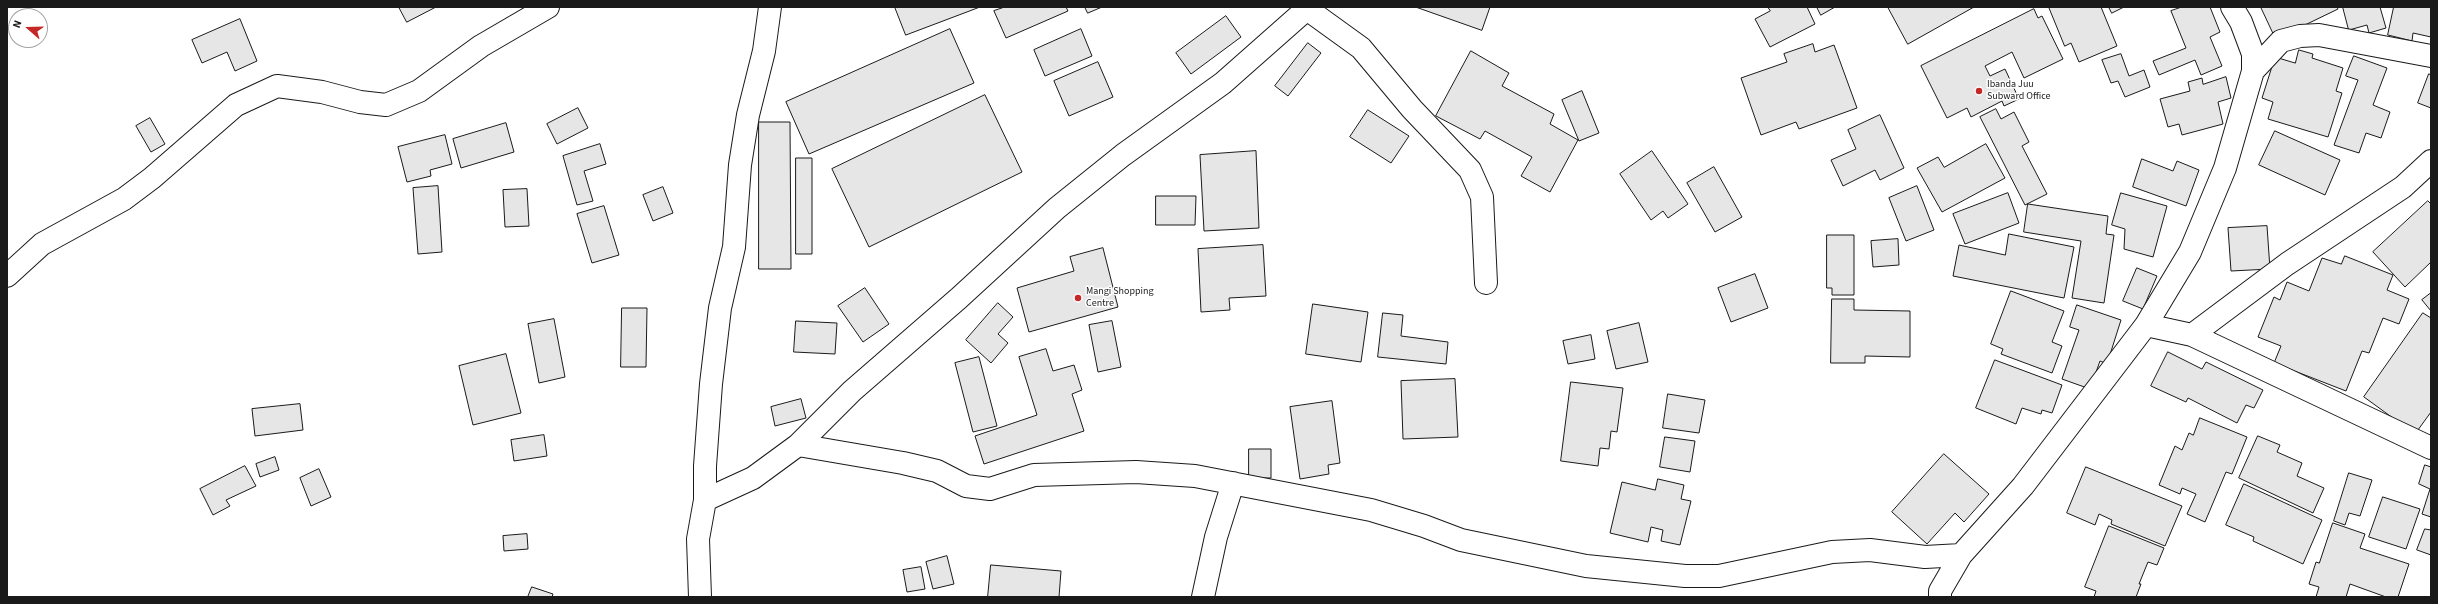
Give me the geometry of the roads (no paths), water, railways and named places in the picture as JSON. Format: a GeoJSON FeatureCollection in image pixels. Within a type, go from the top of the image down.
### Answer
{"type":"FeatureCollection","features":[{"type":"Feature","properties":{"kind":"street"},"geometry":{"type":"LineString","coordinates":[[7,276],[42,244],[98,214],[141,186],[236,105],[277,86],[322,92],[360,102],[386,105],[419,91],[482,46],[548,7]]}},
{"type":"Feature","properties":{"kind":"street"},"geometry":{"type":"LineString","coordinates":[[700,597],[698,539],[705,500],[705,466],[710,391],[720,316],[734,247],[740,165],[748,115],[764,51],[770,7]]}},
{"type":"Feature","properties":{"kind":"street"},"geometry":{"type":"LineString","coordinates":[[1940,597],[1940,591],[1961,555],[2023,486],[2146,325],[2190,252],[2225,168],[2253,71],[2253,54],[2241,22],[2232,7]]}},
{"type":"Feature","properties":{"kind":"street"},"geometry":{"type":"LineString","coordinates":[[705,500],[753,478],[798,445],[852,391],[959,298],[1057,208],[1123,155],[1223,83],[1308,8],[1361,48],[1412,109],[1470,170],[1482,197],[1486,283]]}},
{"type":"Feature","properties":{"kind":"street"},"geometry":{"type":"LineString","coordinates":[[2253,71],[2281,41],[2300,36],[2319,35],[2431,56]]}},
{"type":"Feature","properties":{"kind":"street"},"geometry":{"type":"LineString","coordinates":[[2192,335],[2287,264],[2403,187],[2431,160]]}},
{"type":"Feature","properties":{"kind":"street"},"geometry":{"type":"LineString","coordinates":[[2146,325],[2192,335],[2431,448]]}},
{"type":"Feature","properties":{"kind":"street"},"geometry":{"type":"LineString","coordinates":[[798,445],[903,463],[938,471],[966,486],[990,489],[1034,475],[1092,472],[1136,472],[1188,475],[1371,510],[1424,526],[1461,540],[1586,566],[1685,576],[1719,576],[1832,552],[1870,550],[1925,557],[1961,555]]}},
{"type":"Feature","properties":{"kind":"street"},"geometry":{"type":"LineString","coordinates":[[1203,597],[1216,537],[1233,483]]}},
{"type":"Feature","properties":{"kind":"place","name":"Ibanda Juu Subward Office"},"geometry":{"type":"Point","coordinates":[1979,91]}},
{"type":"Feature","properties":{"kind":"place","name":"Mangi Shopping Centre"},"geometry":{"type":"Point","coordinates":[1078,298]}}]}
